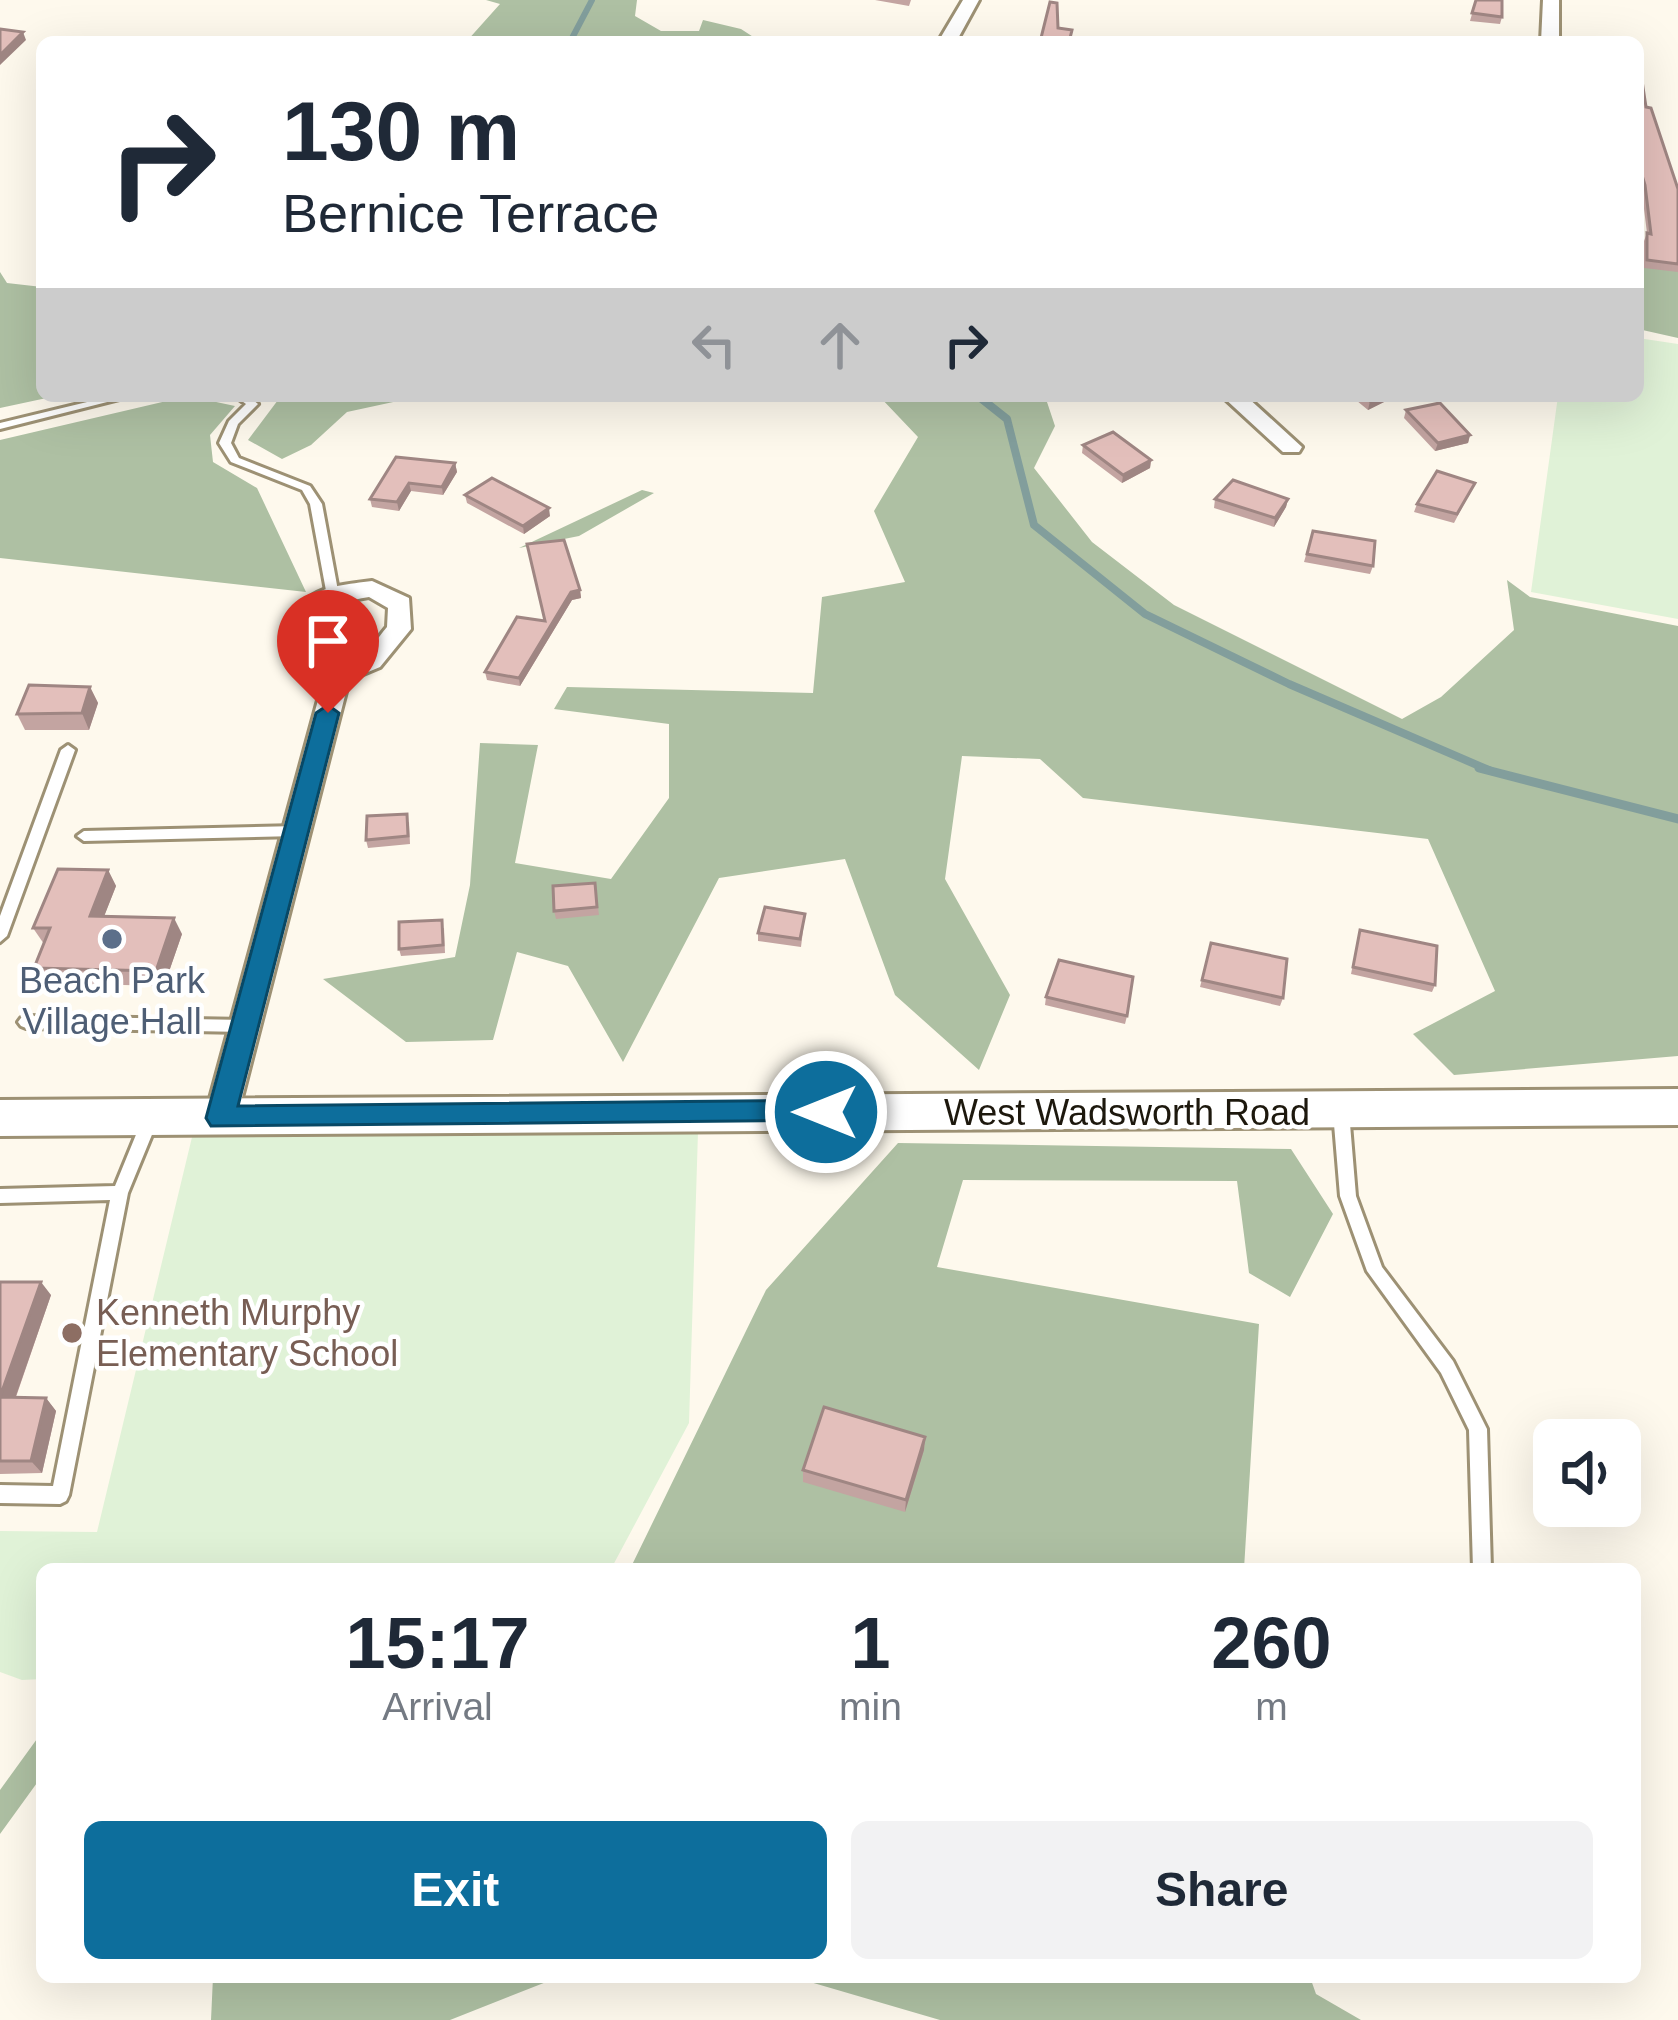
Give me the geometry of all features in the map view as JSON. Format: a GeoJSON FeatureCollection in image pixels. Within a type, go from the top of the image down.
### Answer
{"type":"FeatureCollection","features":[{"type":"Feature","properties":{"kind":"main road","name":"West Wadsworth Road"},"geometry":{"type":"LineString","coordinates":[[0,1118],[1678,1107]]}},
{"type":"Feature","properties":{"kind":"street"},"geometry":{"type":"LineString","coordinates":[[950,36],[971,0]]}},
{"type":"Feature","properties":{"kind":"street"},"geometry":{"type":"LineString","coordinates":[[1550,36],[1551,0]]}},
{"type":"Feature","properties":{"kind":"street"},"geometry":{"type":"LineString","coordinates":[[1240,402],[1291,447]]}},
{"type":"Feature","properties":{"kind":"street"},"geometry":{"type":"LineString","coordinates":[[372,590],[390,595],[403,615],[399,629],[357,672],[338,674],[320,668],[297,630],[316,603],[333,596],[372,590]]}},
{"type":"Feature","properties":{"kind":"street"},"geometry":{"type":"LineString","coordinates":[[221,1118],[338,674]]}},
{"type":"Feature","properties":{"kind":"lane"},"geometry":{"type":"LineString","coordinates":[[0,426],[101,402]]}},
{"type":"Feature","properties":{"kind":"lane"},"geometry":{"type":"LineString","coordinates":[[249,402],[225,443],[235,460],[306,488],[316,504],[320,549],[333,596]]}},
{"type":"Feature","properties":{"kind":"lane"},"geometry":{"type":"LineString","coordinates":[[0,936],[68,750]]}},
{"type":"Feature","properties":{"kind":"lane"},"geometry":{"type":"LineString","coordinates":[[84,836],[297,831]]}},
{"type":"Feature","properties":{"kind":"lane"},"geometry":{"type":"LineString","coordinates":[[26,1022],[245,1026]]}},
{"type":"Feature","properties":{"kind":"lane"},"geometry":{"type":"LineString","coordinates":[[1340,1112],[1348,1196],[1375,1270],[1447,1367],[1478,1429],[1482,1563]]}},
{"type":"Feature","properties":{"kind":"lane"},"geometry":{"type":"LineString","coordinates":[[0,1494],[60,1495],[120,1193],[151,1118]]}},
{"type":"Feature","properties":{"kind":"lane"},"geometry":{"type":"LineString","coordinates":[[0,1196],[120,1193]]}},
{"type":"Feature","properties":{"kind":"green space"},"geometry":{"type":"Polygon","coordinates":[[[486,0],[637,0],[635,16],[661,31],[699,31],[703,20],[752,36],[471,36],[500,4],[486,0]]]}},
{"type":"Feature","properties":{"kind":"green space"},"geometry":{"type":"Polygon","coordinates":[[[1644,264],[1678,268],[1678,338],[1644,330],[1644,264]]]}},
{"type":"Feature","properties":{"kind":"green space"},"geometry":{"type":"Polygon","coordinates":[[[0,272],[7,283],[36,286],[36,400],[0,408],[0,272]]]}},
{"type":"Feature","properties":{"kind":"green space"},"geometry":{"type":"Polygon","coordinates":[[[1644,339],[1678,344],[1678,619],[1531,592],[1557,402],[1644,402],[1644,339]]]}},
{"type":"Feature","properties":{"kind":"green space"},"geometry":{"type":"Polygon","coordinates":[[[162,402],[235,406],[210,435],[213,462],[257,488],[306,592],[0,558],[0,440],[162,402]]]}},
{"type":"Feature","properties":{"kind":"green space"},"geometry":{"type":"Polygon","coordinates":[[[276,402],[393,402],[347,412],[311,445],[282,459],[248,440],[276,402]]]}},
{"type":"Feature","properties":{"kind":"green space"},"geometry":{"type":"Polygon","coordinates":[[[885,402],[1047,402],[1055,426],[1034,468],[1092,542],[1174,605],[1402,719],[1441,697],[1514,630],[1507,580],[1530,597],[1678,626],[1678,1056],[1454,1075],[1413,1034],[1495,991],[1428,839],[1083,798],[1040,759],[962,756],[945,879],[1010,995],[979,1070],[895,995],[845,859],[719,878],[623,1062],[568,966],[517,952],[493,1040],[406,1042],[323,979],[455,957],[470,885],[480,743],[538,745],[515,863],[611,879],[669,798],[669,724],[554,709],[567,687],[813,693],[822,597],[905,582],[874,511],[918,437],[885,402]]]}},
{"type":"Feature","properties":{"kind":"green space"},"geometry":{"type":"Polygon","coordinates":[[[642,490],[654,493],[579,536],[519,548],[642,490]]]}},
{"type":"Feature","properties":{"kind":"green space"},"geometry":{"type":"Polygon","coordinates":[[[698,1132],[689,1423],[614,1563],[36,1563],[36,1679],[0,1672],[0,1531],[97,1532],[193,1133],[698,1132]]]}},
{"type":"Feature","properties":{"kind":"green space"},"geometry":{"type":"Polygon","coordinates":[[[898,1143],[1291,1149],[1333,1214],[1290,1297],[1249,1273],[1237,1181],[963,1180],[937,1267],[1259,1324],[1244,1563],[633,1563],[766,1290],[898,1143]]]}},
{"type":"Feature","properties":{"kind":"green space"},"geometry":{"type":"Polygon","coordinates":[[[36,1740],[36,1784],[0,1834],[0,1790],[36,1740]]]}},
{"type":"Feature","properties":{"kind":"green space"},"geometry":{"type":"Polygon","coordinates":[[[213,1983],[544,1983],[450,2020],[211,2020],[213,1983]]]}},
{"type":"Feature","properties":{"kind":"green space"},"geometry":{"type":"Polygon","coordinates":[[[814,1983],[1312,1983],[1316,1994],[1361,2020],[940,2020],[814,1983]]]}},
{"type":"Feature","properties":{"kind":"building"},"geometry":{"type":"Polygon","coordinates":[[[1476,0],[1502,0],[1502,17],[1472,13],[1476,0]]]}},
{"type":"Feature","properties":{"kind":"building"},"geometry":{"type":"Polygon","coordinates":[[[1050,2],[1057,3],[1058,28],[1072,30],[1070,36],[1042,36],[1050,2]]]}},
{"type":"Feature","properties":{"kind":"building"},"geometry":{"type":"Polygon","coordinates":[[[0,29],[23,32],[0,55],[0,29]]]}},
{"type":"Feature","properties":{"kind":"building"},"geometry":{"type":"Polygon","coordinates":[[[1644,94],[1678,189],[1678,264],[1647,260],[1647,233],[1651,234],[1644,94]]]}},
{"type":"Feature","properties":{"kind":"building"},"geometry":{"type":"Polygon","coordinates":[[[1440,403],[1470,435],[1438,443],[1406,410],[1440,403]]]}},
{"type":"Feature","properties":{"kind":"building"},"geometry":{"type":"Polygon","coordinates":[[[1113,432],[1151,460],[1123,475],[1083,445],[1113,432]]]}},
{"type":"Feature","properties":{"kind":"building"},"geometry":{"type":"Polygon","coordinates":[[[396,457],[455,463],[442,487],[409,483],[397,502],[370,499],[396,457]]]}},
{"type":"Feature","properties":{"kind":"building"},"geometry":{"type":"Polygon","coordinates":[[[1437,471],[1475,483],[1457,514],[1417,504],[1437,471]]]}},
{"type":"Feature","properties":{"kind":"building"},"geometry":{"type":"Polygon","coordinates":[[[492,478],[549,508],[523,526],[465,495],[492,478]]]}},
{"type":"Feature","properties":{"kind":"building"},"geometry":{"type":"Polygon","coordinates":[[[1233,480],[1288,499],[1275,518],[1215,499],[1233,480]]]}},
{"type":"Feature","properties":{"kind":"building"},"geometry":{"type":"Polygon","coordinates":[[[1313,531],[1375,541],[1373,566],[1307,554],[1313,531]]]}},
{"type":"Feature","properties":{"kind":"building"},"geometry":{"type":"Polygon","coordinates":[[[564,540],[580,590],[571,592],[519,678],[485,672],[517,617],[545,621],[527,544],[564,540]]]}},
{"type":"Feature","properties":{"kind":"building"},"geometry":{"type":"Polygon","coordinates":[[[29,685],[90,687],[82,713],[17,714],[29,685]]]}},
{"type":"Feature","properties":{"kind":"building"},"geometry":{"type":"Polygon","coordinates":[[[407,814],[408,836],[366,840],[367,816],[407,814]]]}},
{"type":"Feature","properties":{"kind":"building","name":"Beach Park Village Hall"},"geometry":{"type":"Polygon","coordinates":[[[58,869],[108,870],[90,916],[174,918],[156,971],[34,968],[50,928],[33,928],[58,869]]]}},
{"type":"Feature","properties":{"kind":"building"},"geometry":{"type":"Polygon","coordinates":[[[595,883],[597,907],[554,911],[553,886],[595,883]]]}},
{"type":"Feature","properties":{"kind":"building"},"geometry":{"type":"Polygon","coordinates":[[[765,907],[805,914],[800,939],[758,933],[765,907]]]}},
{"type":"Feature","properties":{"kind":"building"},"geometry":{"type":"Polygon","coordinates":[[[442,920],[443,945],[399,949],[399,922],[442,920]]]}},
{"type":"Feature","properties":{"kind":"building"},"geometry":{"type":"Polygon","coordinates":[[[1360,930],[1437,946],[1435,985],[1353,967],[1360,930]]]}},
{"type":"Feature","properties":{"kind":"building"},"geometry":{"type":"Polygon","coordinates":[[[1211,943],[1287,959],[1283,998],[1202,980],[1211,943]]]}},
{"type":"Feature","properties":{"kind":"building"},"geometry":{"type":"Polygon","coordinates":[[[1059,960],[1133,977],[1127,1016],[1046,997],[1059,960]]]}},
{"type":"Feature","properties":{"kind":"building"},"geometry":{"type":"Polygon","coordinates":[[[0,1282],[41,1282],[0,1397],[0,1282]]]}},
{"type":"Feature","properties":{"kind":"building"},"geometry":{"type":"Polygon","coordinates":[[[0,1397],[46,1398],[31,1461],[0,1461],[0,1397]]]}},
{"type":"Feature","properties":{"kind":"building"},"geometry":{"type":"Polygon","coordinates":[[[824,1407],[925,1437],[906,1500],[803,1470],[824,1407]]]}},
{"type":"Feature","properties":{"kind":"waterway"},"geometry":{"type":"LineString","coordinates":[[573,36],[592,0]]}},
{"type":"Feature","properties":{"kind":"waterway"},"geometry":{"type":"LineString","coordinates":[[986,402],[1007,419],[1034,525],[1145,614],[1289,684],[1491,771]]}},
{"type":"Feature","properties":{"kind":"waterway"},"geometry":{"type":"LineString","coordinates":[[1479,768],[1678,819]]}},
{"type":"Feature","properties":{"kind":"place","name":"Beach Park Village Hall"},"geometry":{"type":"Point","coordinates":[112,939]}},
{"type":"Feature","properties":{"kind":"place","name":"Kenneth Murphy Elementary School"},"geometry":{"type":"Point","coordinates":[72,1333]}},
{"type":"Feature","properties":{"kind":"route"},"geometry":{"type":"LineString","coordinates":[[328,713],[221,1118],[826,1112]]}}]}
